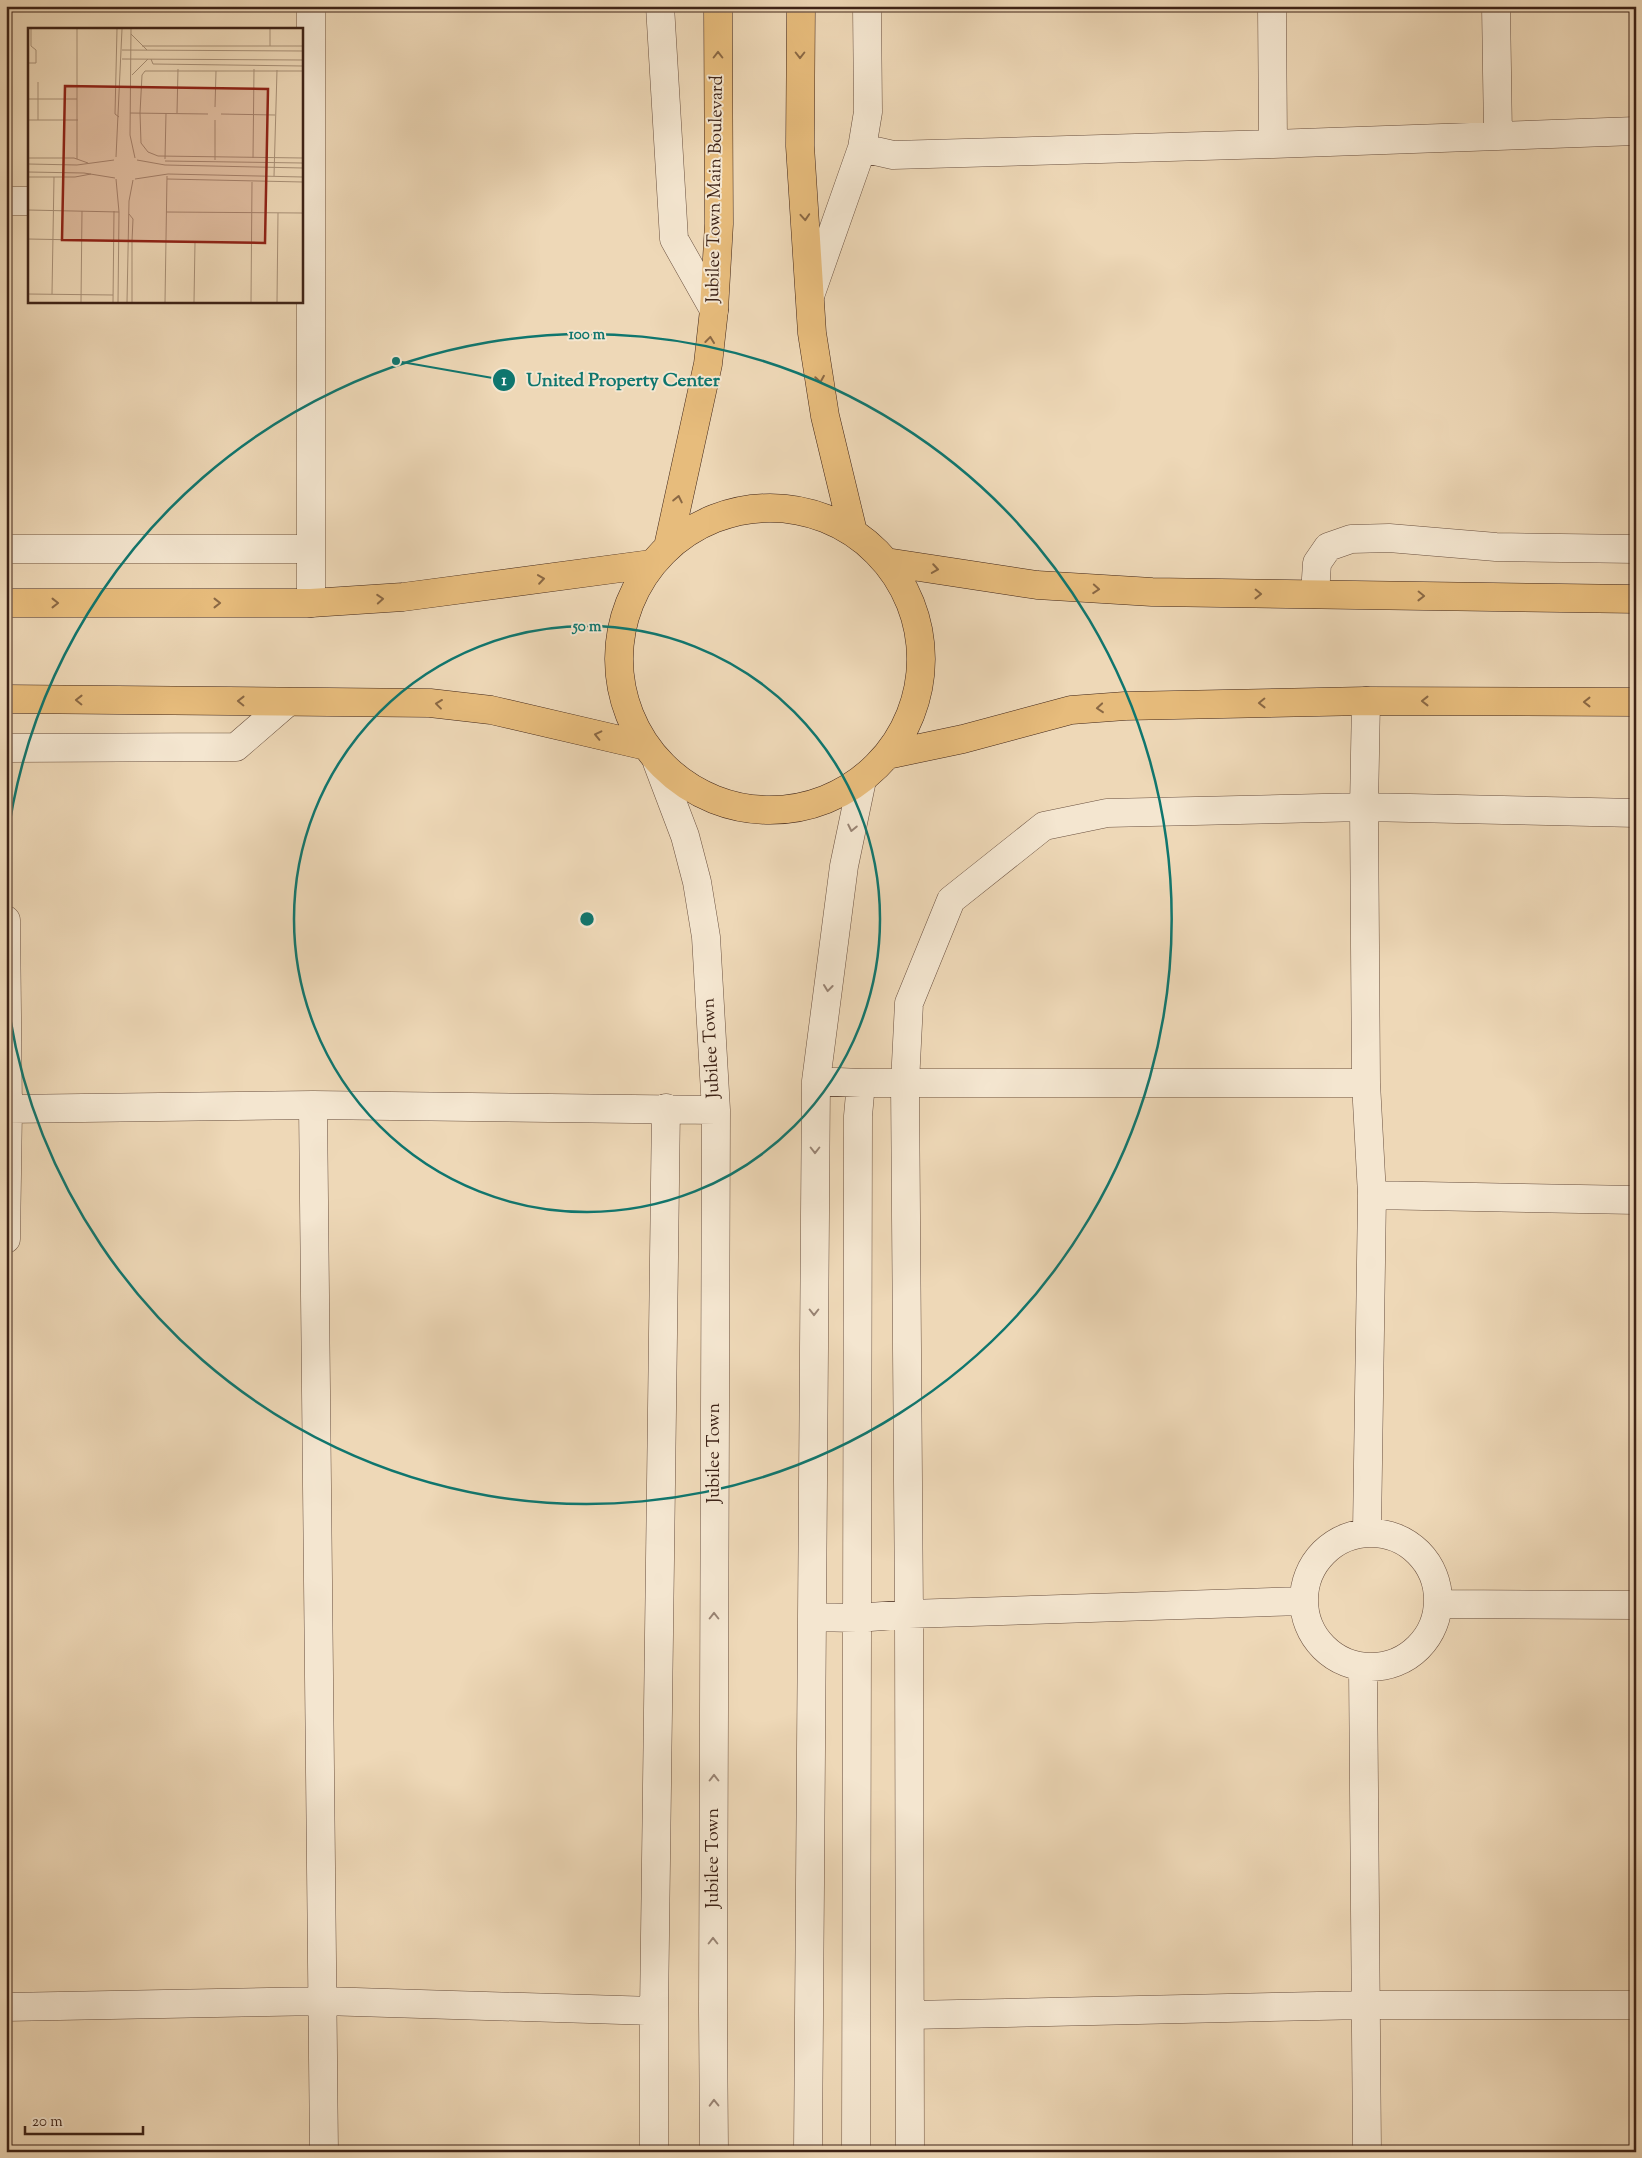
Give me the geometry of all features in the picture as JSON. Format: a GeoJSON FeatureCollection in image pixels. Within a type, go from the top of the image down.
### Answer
{"type":"FeatureCollection","features":[{"type":"Feature","properties":{"kind":"main road","name":"Jubilee Town Main Boulevard"},"geometry":{"type":"LineString","coordinates":[[660,555],[708,364],[714,310],[719,224],[718,6]]}},
{"type":"Feature","properties":{"kind":"main road"},"geometry":{"type":"LineString","coordinates":[[801,6],[800,146],[812,333],[825,416],[853,532]]}},
{"type":"Feature","properties":{"kind":"main road"},"geometry":{"type":"LineString","coordinates":[[778,507],[817,515],[853,532],[871,546],[886,562],[912,607],[921,658],[913,710],[887,756],[862,780],[823,802],[779,811],[734,807],[692,790],[652,754],[627,712],[619,673],[620,635],[631,597],[660,555],[701,524],[738,510],[778,507]]}},
{"type":"Feature","properties":{"kind":"main road"},"geometry":{"type":"LineString","coordinates":[[6,603],[311,604],[403,597],[660,555]]}},
{"type":"Feature","properties":{"kind":"main road"},"geometry":{"type":"LineString","coordinates":[[886,562],[1037,585],[1152,592],[1636,599]]}},
{"type":"Feature","properties":{"kind":"main road"},"geometry":{"type":"LineString","coordinates":[[6,699],[430,703],[491,710],[652,754]]}},
{"type":"Feature","properties":{"kind":"main road"},"geometry":{"type":"LineString","coordinates":[[887,756],[1071,710],[1125,706],[1366,701],[1636,702]]}},
{"type":"Feature","properties":{"kind":"street"},"geometry":{"type":"LineString","coordinates":[[311,6],[306,200],[311,604]]}},
{"type":"Feature","properties":{"kind":"street"},"geometry":{"type":"LineString","coordinates":[[660,6],[674,239],[714,310]]}},
{"type":"Feature","properties":{"kind":"street"},"geometry":{"type":"LineString","coordinates":[[810,296],[862,148],[868,112],[867,6]]}},
{"type":"Feature","properties":{"kind":"street"},"geometry":{"type":"LineString","coordinates":[[1272,6],[1273,144]]}},
{"type":"Feature","properties":{"kind":"street"},"geometry":{"type":"LineString","coordinates":[[1496,6],[1498,136]]}},
{"type":"Feature","properties":{"kind":"street"},"geometry":{"type":"LineString","coordinates":[[862,148],[893,155],[1273,144],[1636,130]]}},
{"type":"Feature","properties":{"kind":"street"},"geometry":{"type":"LineString","coordinates":[[6,201],[28,201]]}},
{"type":"Feature","properties":{"kind":"street"},"geometry":{"type":"LineString","coordinates":[[1315,594],[1317,563],[1328,547],[1351,539],[1389,538],[1496,547],[1636,549]]}},
{"type":"Feature","properties":{"kind":"street"},"geometry":{"type":"LineString","coordinates":[[6,549],[311,550]]}},
{"type":"Feature","properties":{"kind":"street"},"geometry":{"type":"LineString","coordinates":[[1366,701],[1364,807],[1366,1083],[1372,1195],[1368,1530]]}},
{"type":"Feature","properties":{"kind":"street"},"geometry":{"type":"LineString","coordinates":[[6,748],[236,747],[288,702]]}},
{"type":"Feature","properties":{"kind":"street","name":"Jubilee Town"},"geometry":{"type":"LineString","coordinates":[[652,754],[685,836],[697,882],[706,937],[716,1110],[714,2152]]}},
{"type":"Feature","properties":{"kind":"street"},"geometry":{"type":"LineString","coordinates":[[808,2152],[816,1081],[844,866],[862,780]]}},
{"type":"Feature","properties":{"kind":"street"},"geometry":{"type":"LineString","coordinates":[[910,2152],[909,1614],[905,1083],[909,1003],[951,900],[1044,826],[1107,814],[1364,807],[1636,813]]}},
{"type":"Feature","properties":{"kind":"street"},"geometry":{"type":"LineString","coordinates":[[6,920],[6,1239]]}},
{"type":"Feature","properties":{"kind":"street"},"geometry":{"type":"LineString","coordinates":[[816,1081],[861,1083],[1366,1083]]}},
{"type":"Feature","properties":{"kind":"street"},"geometry":{"type":"LineString","coordinates":[[856,2152],[858,1116],[861,1083]]}},
{"type":"Feature","properties":{"kind":"street"},"geometry":{"type":"LineString","coordinates":[[7,1109],[313,1105],[716,1110]]}},
{"type":"Feature","properties":{"kind":"street"},"geometry":{"type":"LineString","coordinates":[[313,1105],[324,2152]]}},
{"type":"Feature","properties":{"kind":"street"},"geometry":{"type":"LineString","coordinates":[[654,2152],[654,2011],[666,1108]]}},
{"type":"Feature","properties":{"kind":"street"},"geometry":{"type":"LineString","coordinates":[[1372,1195],[1636,1200]]}},
{"type":"Feature","properties":{"kind":"street"},"geometry":{"type":"LineString","coordinates":[[1368,1530],[1405,1539],[1431,1567],[1440,1604],[1428,1639],[1399,1662],[1363,1668],[1332,1657],[1311,1633],[1302,1601],[1310,1567],[1334,1541],[1368,1530]]}},
{"type":"Feature","properties":{"kind":"street"},"geometry":{"type":"LineString","coordinates":[[812,1617],[858,1618],[909,1614],[1302,1601]]}},
{"type":"Feature","properties":{"kind":"street"},"geometry":{"type":"LineString","coordinates":[[1440,1604],[1636,1605]]}},
{"type":"Feature","properties":{"kind":"street"},"geometry":{"type":"LineString","coordinates":[[1363,1668],[1367,2152]]}},
{"type":"Feature","properties":{"kind":"street"},"geometry":{"type":"LineString","coordinates":[[6,2007],[323,2001],[654,2011]]}},
{"type":"Feature","properties":{"kind":"street"},"geometry":{"type":"LineString","coordinates":[[910,2015],[1366,2005],[1636,2005]]}},
{"type":"Feature","properties":{"kind":"place","name":"United Property Center"},"geometry":{"type":"Point","coordinates":[396,361]}}]}
